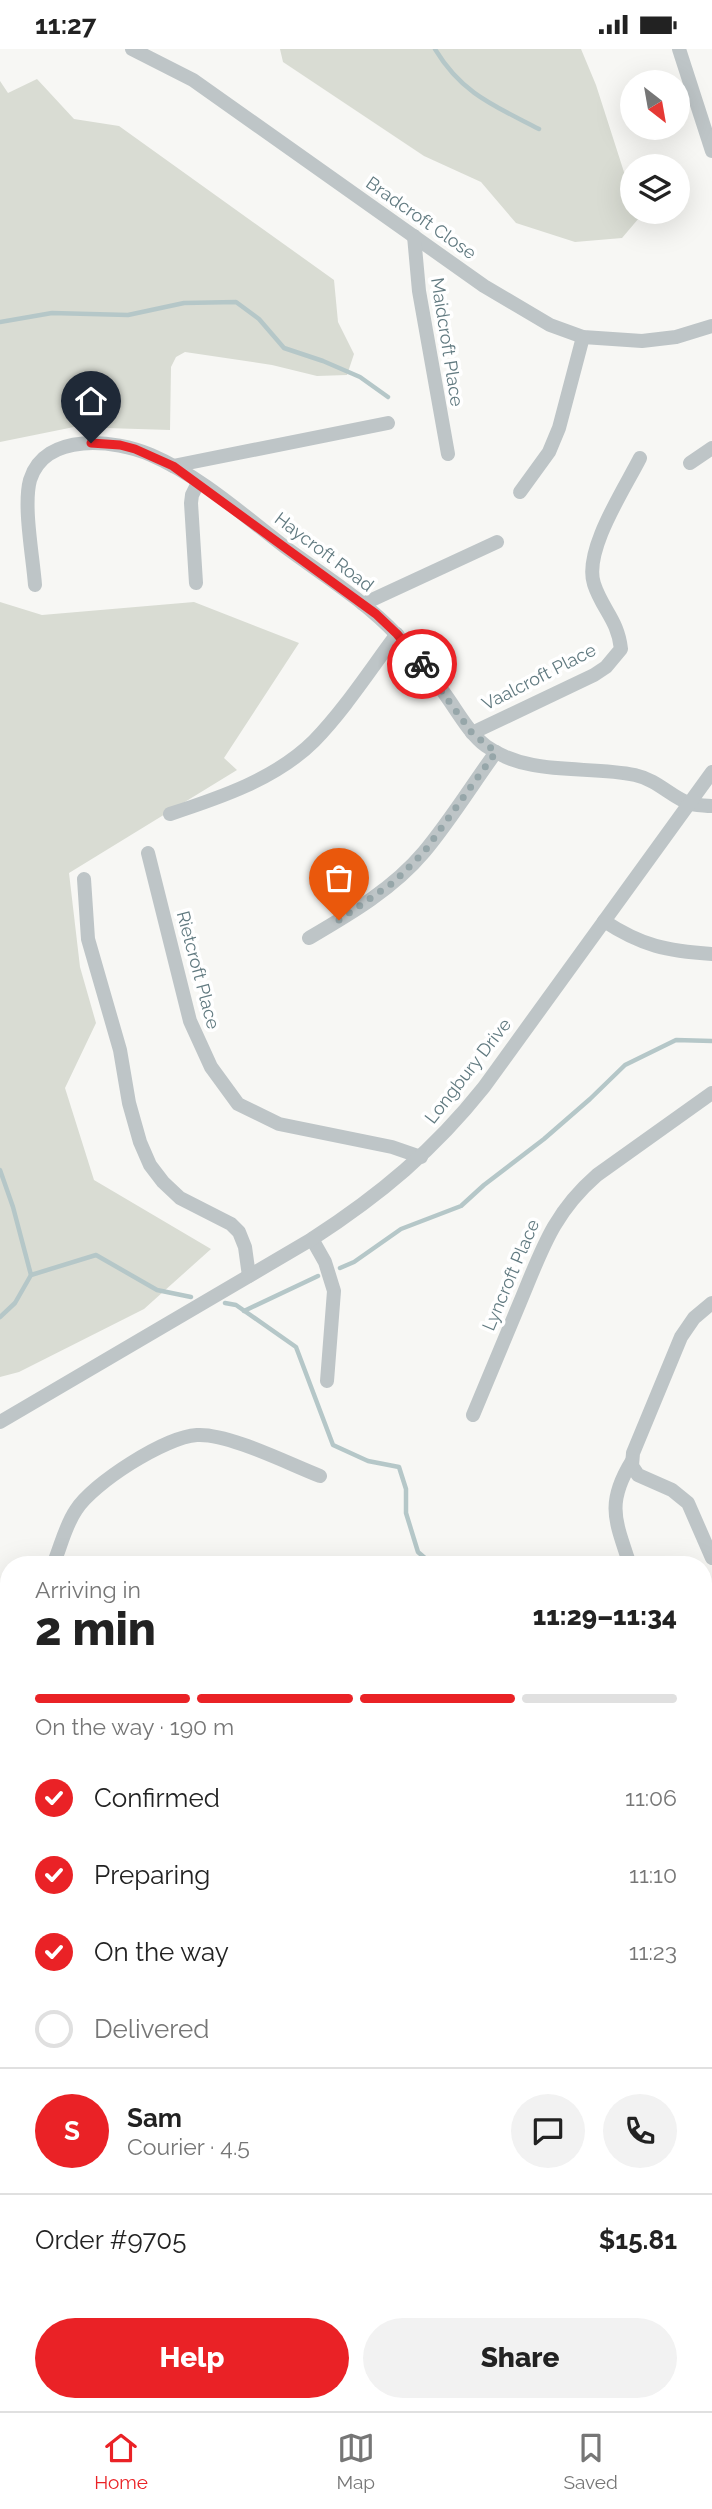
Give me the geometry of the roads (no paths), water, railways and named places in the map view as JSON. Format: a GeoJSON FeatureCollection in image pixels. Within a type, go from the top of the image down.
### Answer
{"type":"FeatureCollection","features":[{"type":"Feature","properties":{"kind":"street","name":"Bradcroft Close"},"geometry":{"type":"LineString","coordinates":[[132,49],[193,80],[518,309],[550,325],[583,337],[642,341],[676,337],[712,326]]}},
{"type":"Feature","properties":{"kind":"street"},"geometry":{"type":"LineString","coordinates":[[679,49],[712,151]]}},
{"type":"Feature","properties":{"kind":"street","name":"Maidcroft Place"},"geometry":{"type":"LineString","coordinates":[[414,236],[419,291],[448,454]]}},
{"type":"Feature","properties":{"kind":"street"},"geometry":{"type":"LineString","coordinates":[[520,492],[549,451],[559,428],[583,337]]}},
{"type":"Feature","properties":{"kind":"street"},"geometry":{"type":"LineString","coordinates":[[173,466],[388,423]]}},
{"type":"Feature","properties":{"kind":"street","name":"Haycroft Road"},"geometry":{"type":"LineString","coordinates":[[35,585],[28,498],[31,479],[46,457],[60,449],[91,443],[135,449],[173,466],[363,604],[397,634],[472,733],[496,752],[546,767],[637,776],[657,783],[689,803]]}},
{"type":"Feature","properties":{"kind":"street"},"geometry":{"type":"LineString","coordinates":[[691,463],[712,448]]}},
{"type":"Feature","properties":{"kind":"street","name":"Vaalcroft Place"},"geometry":{"type":"LineString","coordinates":[[472,733],[594,675],[613,660],[621,649],[619,631],[594,583],[592,571],[599,541],[640,458]]}},
{"type":"Feature","properties":{"kind":"street"},"geometry":{"type":"LineString","coordinates":[[196,583],[191,503],[198,483]]}},
{"type":"Feature","properties":{"kind":"street"},"geometry":{"type":"LineString","coordinates":[[363,604],[497,542]]}},
{"type":"Feature","properties":{"kind":"street"},"geometry":{"type":"LineString","coordinates":[[170,814],[237,789],[302,752],[333,720],[397,634]]}},
{"type":"Feature","properties":{"kind":"street"},"geometry":{"type":"LineString","coordinates":[[309,938],[394,882],[424,852],[496,752]]}},
{"type":"Feature","properties":{"kind":"street","name":"Longbury Drive"},"geometry":{"type":"LineString","coordinates":[[0,1422],[313,1240],[372,1199],[421,1157],[454,1124],[484,1087],[712,772]]}},
{"type":"Feature","properties":{"kind":"street"},"geometry":{"type":"LineString","coordinates":[[689,803],[712,806]]}},
{"type":"Feature","properties":{"kind":"street","name":"Rietcroft Place"},"geometry":{"type":"LineString","coordinates":[[148,853],[190,1021],[211,1067],[237,1104],[279,1125],[392,1147],[421,1157]]}},
{"type":"Feature","properties":{"kind":"street"},"geometry":{"type":"LineString","coordinates":[[84,879],[88,939],[120,1050],[129,1104],[140,1142],[150,1165],[180,1198],[231,1224],[239,1232],[245,1247],[249,1276]]}},
{"type":"Feature","properties":{"kind":"street"},"geometry":{"type":"LineString","coordinates":[[604,921],[628,937],[650,946],[712,954]]}},
{"type":"Feature","properties":{"kind":"street","name":"Lyncroft Place"},"geometry":{"type":"LineString","coordinates":[[472,1415],[543,1244],[559,1216],[580,1190],[597,1175],[712,1093]]}},
{"type":"Feature","properties":{"kind":"street"},"geometry":{"type":"LineString","coordinates":[[313,1240],[325,1262],[334,1291],[327,1381]]}},
{"type":"Feature","properties":{"kind":"street"},"geometry":{"type":"LineString","coordinates":[[711,1556],[688,1503],[672,1490],[638,1475],[634,1471],[632,1461],[681,1337],[694,1318],[712,1303]]}},
{"type":"Feature","properties":{"kind":"street"},"geometry":{"type":"LineString","coordinates":[[57,1556],[74,1513],[85,1497],[111,1477],[164,1445],[181,1439],[198,1435],[223,1440],[320,1476]]}},
{"type":"Feature","properties":{"kind":"street"},"geometry":{"type":"LineString","coordinates":[[627,1556],[615,1499],[616,1489],[632,1461]]}},
{"type":"Feature","properties":{"kind":"waterway"},"geometry":{"type":"LineString","coordinates":[[435,49],[468,88],[539,129]]}},
{"type":"Feature","properties":{"kind":"waterway"},"geometry":{"type":"LineString","coordinates":[[0,322],[52,313],[128,315],[184,303],[236,302],[259,319],[284,348],[360,377],[388,397]]}},
{"type":"Feature","properties":{"kind":"waterway"},"geometry":{"type":"LineString","coordinates":[[340,1268],[354,1262],[401,1229],[461,1206],[544,1139],[625,1065],[676,1040],[712,1041]]}},
{"type":"Feature","properties":{"kind":"waterway"},"geometry":{"type":"LineString","coordinates":[[0,1170],[31,1275],[96,1255],[157,1290],[191,1297]]}},
{"type":"Feature","properties":{"kind":"waterway"},"geometry":{"type":"LineString","coordinates":[[0,1317],[15,1303],[31,1275]]}},
{"type":"Feature","properties":{"kind":"waterway"},"geometry":{"type":"LineString","coordinates":[[244,1311],[318,1276]]}},
{"type":"Feature","properties":{"kind":"waterway"},"geometry":{"type":"LineString","coordinates":[[225,1303],[236,1305],[296,1347],[333,1445],[368,1461],[399,1467],[406,1489],[406,1513],[418,1552],[423,1556]]}}]}
